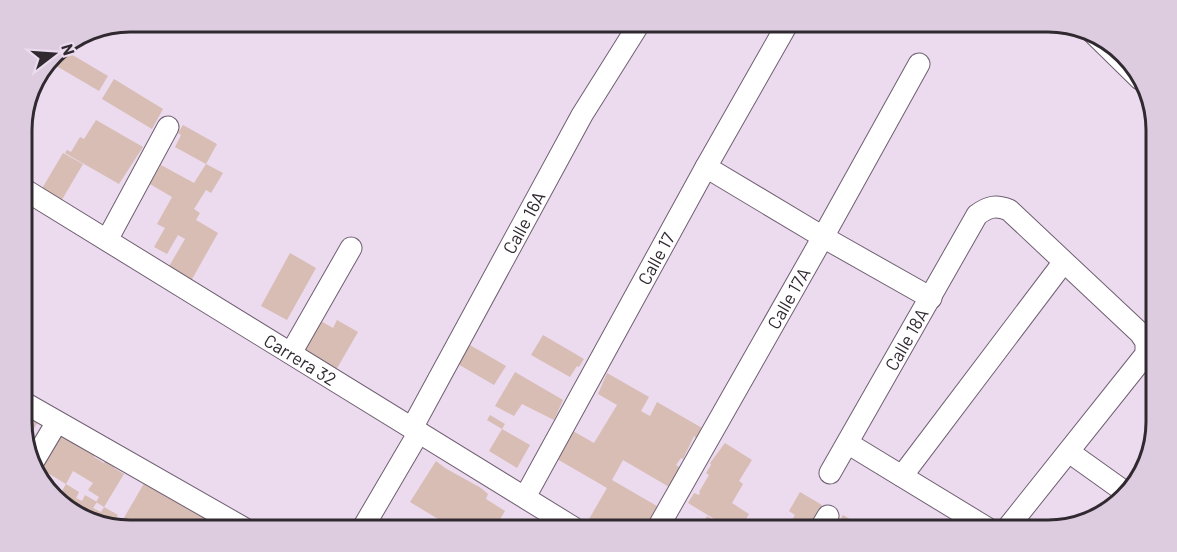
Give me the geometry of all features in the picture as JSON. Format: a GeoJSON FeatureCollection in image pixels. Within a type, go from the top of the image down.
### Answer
{"type":"FeatureCollection","features":[{"type":"Feature","properties":{"kind":"street","name":"Calle 16A"},"geometry":{"type":"LineString","coordinates":[[367,520],[582,115],[633,32]]}},
{"type":"Feature","properties":{"kind":"street","name":"Calle 17"},"geometry":{"type":"LineString","coordinates":[[525,497],[705,167],[783,32]]}},
{"type":"Feature","properties":{"kind":"street","name":"Calle 17A"},"geometry":{"type":"LineString","coordinates":[[662,520],[919,64]]}},
{"type":"Feature","properties":{"kind":"street"},"geometry":{"type":"LineString","coordinates":[[107,240],[168,127]]}},
{"type":"Feature","properties":{"kind":"street"},"geometry":{"type":"LineString","coordinates":[[705,167],[931,298]]}},
{"type":"Feature","properties":{"kind":"street","name":"Carrera 32"},"geometry":{"type":"LineString","coordinates":[[32,194],[562,520]]}},
{"type":"Feature","properties":{"kind":"street","name":"Calle 18A"},"geometry":{"type":"LineString","coordinates":[[830,473],[849,444],[977,215],[987,207],[999,206],[1010,210],[1064,263]]}},
{"type":"Feature","properties":{"kind":"street"},"geometry":{"type":"LineString","coordinates":[[291,353],[351,248]]}},
{"type":"Feature","properties":{"kind":"street"},"geometry":{"type":"LineString","coordinates":[[902,476],[1064,263],[1140,333],[1146,342],[1146,354],[1014,520]]}},
{"type":"Feature","properties":{"kind":"street"},"geometry":{"type":"LineString","coordinates":[[32,407],[230,520]]}},
{"type":"Feature","properties":{"kind":"street"},"geometry":{"type":"LineString","coordinates":[[37,455],[57,422]]}},
{"type":"Feature","properties":{"kind":"street"},"geometry":{"type":"LineString","coordinates":[[849,444],[974,520]]}},
{"type":"Feature","properties":{"kind":"street"},"geometry":{"type":"LineString","coordinates":[[1070,452],[1120,488]]}},
{"type":"Feature","properties":{"kind":"building"},"geometry":{"type":"Polygon","coordinates":[[[69,53],[108,76],[99,91],[56,65],[69,53]]]}},
{"type":"Feature","properties":{"kind":"building"},"geometry":{"type":"Polygon","coordinates":[[[114,79],[163,109],[152,129],[102,99],[114,79]]]}},
{"type":"Feature","properties":{"kind":"building"},"geometry":{"type":"Polygon","coordinates":[[[96,120],[143,147],[119,184],[65,153],[67,150],[71,152],[80,137],[84,139],[96,120]]]}},
{"type":"Feature","properties":{"kind":"building"},"geometry":{"type":"Polygon","coordinates":[[[183,125],[217,144],[206,164],[175,147],[181,135],[178,133],[183,125]]]}},
{"type":"Feature","properties":{"kind":"building"},"geometry":{"type":"Polygon","coordinates":[[[63,153],[83,164],[60,203],[40,192],[63,153]]]}},
{"type":"Feature","properties":{"kind":"building"},"geometry":{"type":"Polygon","coordinates":[[[206,164],[223,173],[211,193],[206,190],[194,209],[200,213],[196,220],[218,233],[191,281],[168,268],[185,239],[178,235],[167,254],[154,247],[165,228],[157,224],[172,197],[150,184],[161,165],[194,183],[206,164]]]}},
{"type":"Feature","properties":{"kind":"building"},"geometry":{"type":"Polygon","coordinates":[[[290,253],[316,268],[287,320],[261,306],[290,253]]]}},
{"type":"Feature","properties":{"kind":"building"},"geometry":{"type":"Polygon","coordinates":[[[319,320],[333,328],[337,320],[358,332],[336,370],[302,349],[319,320]]]}},
{"type":"Feature","properties":{"kind":"building"},"geometry":{"type":"Polygon","coordinates":[[[543,335],[584,359],[570,377],[531,355],[543,335]]]}},
{"type":"Feature","properties":{"kind":"building"},"geometry":{"type":"Polygon","coordinates":[[[463,341],[506,366],[494,385],[451,360],[463,341]]]}},
{"type":"Feature","properties":{"kind":"building"},"geometry":{"type":"Polygon","coordinates":[[[515,372],[563,400],[554,420],[522,404],[514,416],[495,406],[515,372]]]}},
{"type":"Feature","properties":{"kind":"building"},"geometry":{"type":"Polygon","coordinates":[[[607,373],[649,397],[641,411],[650,416],[657,402],[702,428],[696,438],[694,436],[683,459],[681,458],[676,465],[687,472],[676,491],[623,460],[612,480],[657,506],[649,520],[589,519],[607,488],[557,459],[573,431],[594,443],[617,405],[598,394],[607,373]]]}},
{"type":"Feature","properties":{"kind":"building"},"geometry":{"type":"Polygon","coordinates":[[[490,415],[505,424],[502,429],[487,420],[490,415]]]}},
{"type":"Feature","properties":{"kind":"building"},"geometry":{"type":"Polygon","coordinates":[[[32,416],[39,420],[32,432],[32,416]]]}},
{"type":"Feature","properties":{"kind":"building"},"geometry":{"type":"Polygon","coordinates":[[[62,429],[96,453],[94,457],[104,463],[106,459],[124,474],[104,507],[96,502],[99,497],[88,490],[93,483],[73,471],[66,484],[45,471],[42,467],[62,429]]]}},
{"type":"Feature","properties":{"kind":"building"},"geometry":{"type":"Polygon","coordinates":[[[502,429],[530,445],[517,468],[489,451],[502,429]]]}},
{"type":"Feature","properties":{"kind":"building"},"geometry":{"type":"Polygon","coordinates":[[[725,443],[752,460],[739,481],[743,484],[732,503],[749,514],[745,520],[716,520],[688,503],[694,493],[699,495],[709,475],[706,473],[710,463],[725,443]]]}},
{"type":"Feature","properties":{"kind":"building"},"geometry":{"type":"Polygon","coordinates":[[[436,461],[481,488],[488,494],[486,499],[505,511],[500,520],[440,520],[410,502],[436,461]]]}},
{"type":"Feature","properties":{"kind":"building"},"geometry":{"type":"Polygon","coordinates":[[[146,480],[164,494],[208,520],[123,520],[146,480]]]}},
{"type":"Feature","properties":{"kind":"building"},"geometry":{"type":"Polygon","coordinates":[[[66,484],[79,492],[76,498],[82,501],[85,495],[97,502],[93,508],[101,512],[104,507],[118,515],[115,519],[80,507],[57,488],[62,491],[66,484]]]}},
{"type":"Feature","properties":{"kind":"building"},"geometry":{"type":"Polygon","coordinates":[[[800,492],[822,505],[813,520],[792,520],[795,515],[789,511],[800,492]]]}},
{"type":"Feature","properties":{"kind":"building"},"geometry":{"type":"Polygon","coordinates":[[[843,515],[851,520],[840,520],[843,515]]]}}]}
